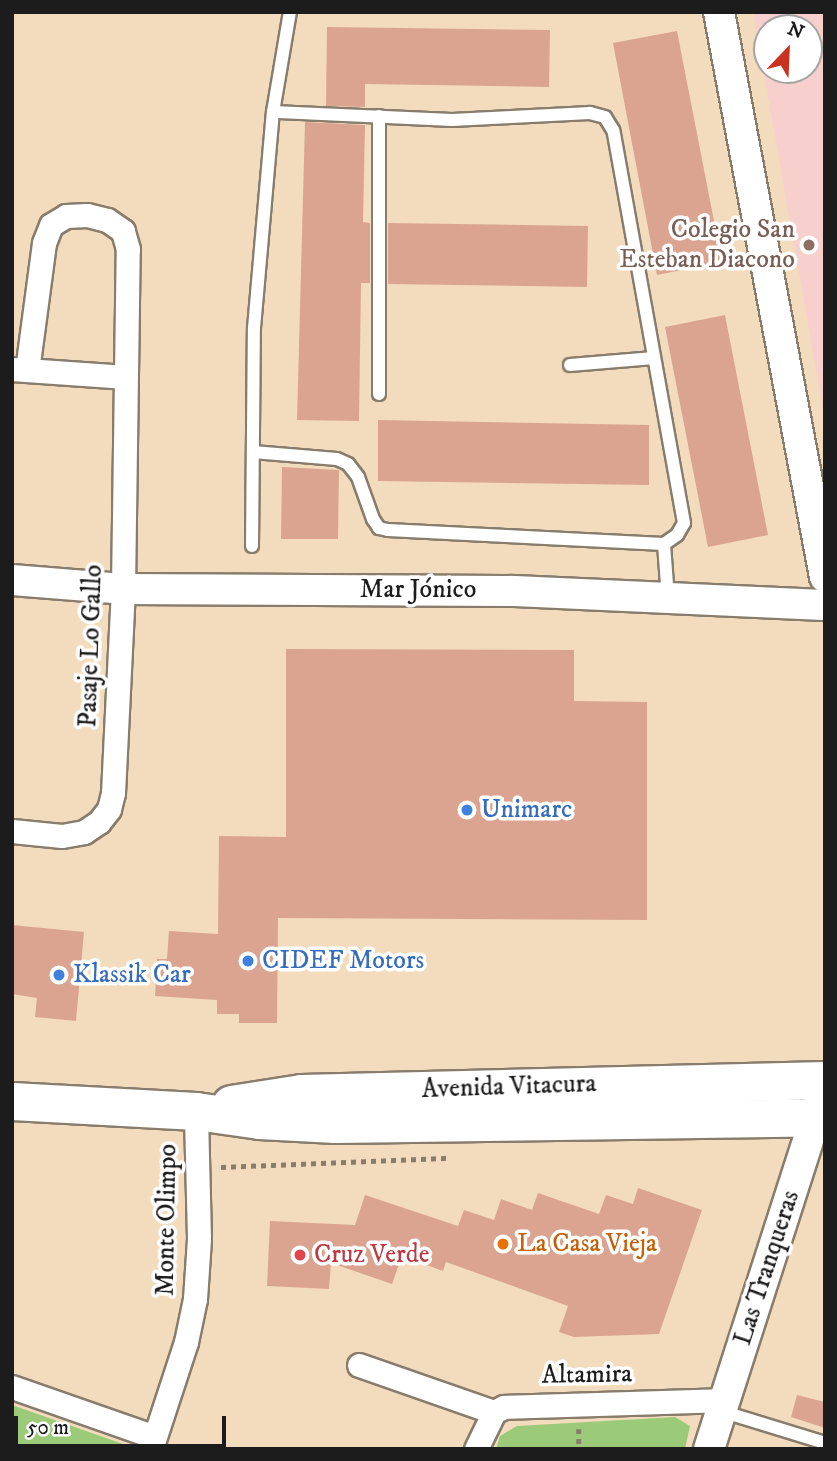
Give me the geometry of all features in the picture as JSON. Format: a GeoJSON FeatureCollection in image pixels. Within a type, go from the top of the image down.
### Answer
{"type":"FeatureCollection","features":[{"type":"Feature","properties":{"kind":"main road","name":"Avenida Vitacura"},"geometry":{"type":"LineString","coordinates":[[196,1111],[301,1093],[825,1080]]}},
{"type":"Feature","properties":{"kind":"main road","name":"Avenida Vitacura"},"geometry":{"type":"LineString","coordinates":[[12,1101],[196,1111],[284,1122],[335,1124],[821,1107]]}},
{"type":"Feature","properties":{"kind":"street"},"geometry":{"type":"LineString","coordinates":[[719,12],[825,577]]}},
{"type":"Feature","properties":{"kind":"street","name":"Pasaje Lo Gallo"},"geometry":{"type":"LineString","coordinates":[[12,831],[62,836],[84,832],[99,822],[109,809],[113,793],[123,589],[127,377],[128,248],[123,231],[107,220],[87,215],[65,216],[51,225],[44,243],[20,370],[127,377]]}},
{"type":"Feature","properties":{"kind":"street","name":"Mar Jónico"},"geometry":{"type":"LineString","coordinates":[[12,580],[123,589],[513,591],[825,605]]}},
{"type":"Feature","properties":{"kind":"street","name":"Las Tranqueras"},"geometry":{"type":"LineString","coordinates":[[709,1449],[821,1107]]}},
{"type":"Feature","properties":{"kind":"street","name":"Monte Olimpo"},"geometry":{"type":"LineString","coordinates":[[153,1443],[186,1342],[195,1299],[200,1238],[196,1111]]}},
{"type":"Feature","properties":{"kind":"street"},"geometry":{"type":"LineString","coordinates":[[359,1364],[494,1412],[476,1449]]}},
{"type":"Feature","properties":{"kind":"street"},"geometry":{"type":"LineString","coordinates":[[12,1387],[153,1443]]}},
{"type":"Feature","properties":{"kind":"street","name":"Altamira"},"geometry":{"type":"LineString","coordinates":[[494,1412],[524,1404],[722,1405]]}},
{"type":"Feature","properties":{"kind":"lane"},"geometry":{"type":"LineString","coordinates":[[252,546],[254,328],[273,112],[289,12]]}},
{"type":"Feature","properties":{"kind":"lane"},"geometry":{"type":"LineString","coordinates":[[253,452],[337,459],[348,464],[358,477],[373,519],[379,528],[388,530],[664,544],[677,535],[684,523],[613,130],[605,117],[590,113],[453,120],[273,112]]}},
{"type":"Feature","properties":{"kind":"lane"},"geometry":{"type":"LineString","coordinates":[[379,117],[379,394]]}},
{"type":"Feature","properties":{"kind":"lane"},"geometry":{"type":"LineString","coordinates":[[570,365],[654,358]]}},
{"type":"Feature","properties":{"kind":"lane"},"geometry":{"type":"LineString","coordinates":[[664,544],[668,598]]}},
{"type":"Feature","properties":{"kind":"lane"},"geometry":{"type":"LineString","coordinates":[[722,1405],[825,1443]]}},
{"type":"Feature","properties":{"kind":"shaded area","name":"Colegio San Esteban Diacono"},"geometry":{"type":"Polygon","coordinates":[[[753,12],[825,12],[825,421],[766,84],[823,84],[823,14],[753,12]]]}},
{"type":"Feature","properties":{"kind":"green space"},"geometry":{"type":"Polygon","coordinates":[[[12,1405],[126,1445],[124,1449],[12,1449],[12,1405]]]}},
{"type":"Feature","properties":{"kind":"green space"},"geometry":{"type":"Polygon","coordinates":[[[675,1417],[690,1426],[685,1449],[496,1449],[500,1436],[517,1426],[675,1417]]]}},
{"type":"Feature","properties":{"kind":"building"},"geometry":{"type":"Polygon","coordinates":[[[327,27],[550,30],[549,87],[365,84],[365,107],[326,106],[327,27]]]}},
{"type":"Feature","properties":{"kind":"building"},"geometry":{"type":"Polygon","coordinates":[[[677,31],[722,262],[657,275],[613,43],[677,31]]]}},
{"type":"Feature","properties":{"kind":"building"},"geometry":{"type":"Polygon","coordinates":[[[305,122],[365,125],[363,222],[370,223],[370,283],[361,283],[359,421],[297,420],[305,122]]]}},
{"type":"Feature","properties":{"kind":"building"},"geometry":{"type":"Polygon","coordinates":[[[388,223],[588,226],[587,287],[388,284],[388,223]]]}},
{"type":"Feature","properties":{"kind":"building"},"geometry":{"type":"Polygon","coordinates":[[[725,315],[768,535],[708,547],[665,327],[725,315]]]}},
{"type":"Feature","properties":{"kind":"building"},"geometry":{"type":"Polygon","coordinates":[[[378,420],[649,425],[649,485],[378,481],[378,420]]]}},
{"type":"Feature","properties":{"kind":"building"},"geometry":{"type":"Polygon","coordinates":[[[282,467],[339,470],[338,539],[281,539],[282,467]]]}},
{"type":"Feature","properties":{"kind":"building","name":"Unimarc"},"geometry":{"type":"Polygon","coordinates":[[[286,649],[574,650],[574,701],[647,702],[647,920],[278,918],[277,1023],[239,1023],[239,1014],[217,1014],[217,1000],[155,996],[157,959],[167,959],[169,931],[218,934],[219,836],[286,837],[286,649]]]}},
{"type":"Feature","properties":{"kind":"building","name":"Klassik Car"},"geometry":{"type":"Polygon","coordinates":[[[12,925],[84,932],[76,1021],[35,1017],[37,998],[12,994],[12,925]]]}},
{"type":"Feature","properties":{"kind":"building"},"geometry":{"type":"Polygon","coordinates":[[[638,1188],[702,1210],[659,1334],[574,1337],[559,1332],[568,1306],[446,1262],[443,1271],[402,1256],[392,1284],[331,1263],[329,1289],[267,1286],[270,1221],[355,1225],[365,1195],[458,1226],[464,1210],[494,1220],[501,1199],[532,1210],[538,1193],[599,1214],[606,1195],[633,1204],[638,1188]]]}},
{"type":"Feature","properties":{"kind":"building"},"geometry":{"type":"Polygon","coordinates":[[[797,1395],[825,1402],[825,1428],[791,1417],[797,1395]]]}},
{"type":"Feature","properties":{"kind":"place","name":"Colegio San Esteban Diacono"},"geometry":{"type":"Point","coordinates":[809,245]}},
{"type":"Feature","properties":{"kind":"place","name":"Unimarc"},"geometry":{"type":"Point","coordinates":[467,810]}},
{"type":"Feature","properties":{"kind":"place","name":"CIDEF Motors"},"geometry":{"type":"Point","coordinates":[248,961]}},
{"type":"Feature","properties":{"kind":"place","name":"Klassik Car"},"geometry":{"type":"Point","coordinates":[59,975]}},
{"type":"Feature","properties":{"kind":"place","name":"La Casa Vieja"},"geometry":{"type":"Point","coordinates":[503,1244]}},
{"type":"Feature","properties":{"kind":"place","name":"Cruz Verde"},"geometry":{"type":"Point","coordinates":[300,1255]}}]}
